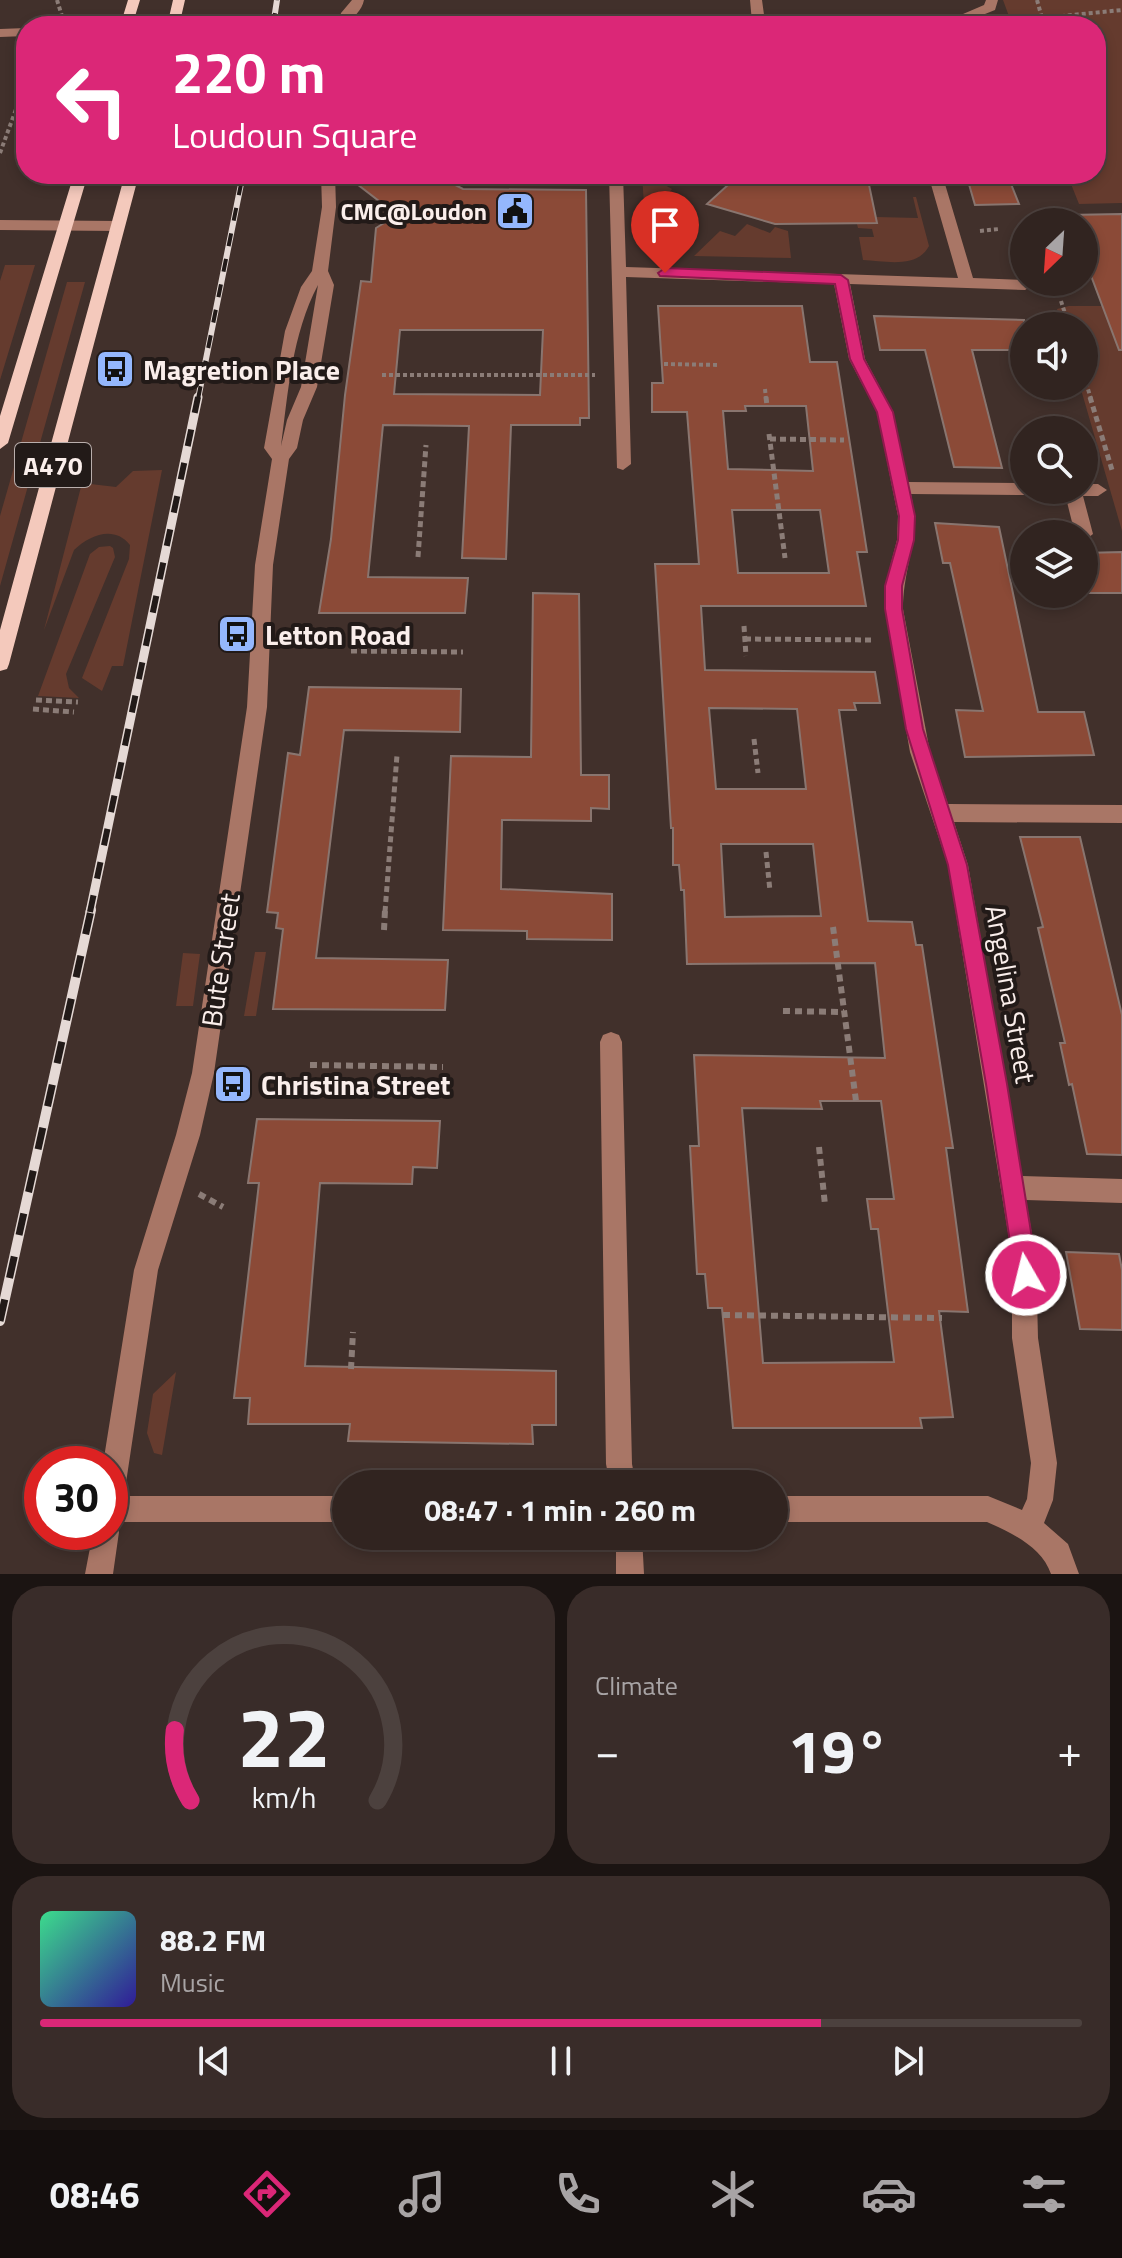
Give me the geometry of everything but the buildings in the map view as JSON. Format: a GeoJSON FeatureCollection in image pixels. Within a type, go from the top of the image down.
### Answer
{"type":"FeatureCollection","features":[{"type":"Feature","properties":{"kind":"main road","name":"A470"},"geometry":{"type":"LineString","coordinates":[[0,443],[78,184]]}},
{"type":"Feature","properties":{"kind":"main road","name":"A470"},"geometry":{"type":"LineString","coordinates":[[0,664],[129,184]]}},
{"type":"Feature","properties":{"kind":"street"},"geometry":{"type":"LineString","coordinates":[[971,16],[984,12],[992,0]]}},
{"type":"Feature","properties":{"kind":"street","name":"Bute Street"},"geometry":{"type":"LineString","coordinates":[[119,1446],[146,1270],[188,1135],[203,1073],[257,707],[264,565],[281,457],[289,448],[309,387],[326,285],[320,271],[329,207],[328,184]]}},
{"type":"Feature","properties":{"kind":"street"},"geometry":{"type":"LineString","coordinates":[[616,184],[623,464]]}},
{"type":"Feature","properties":{"kind":"street"},"geometry":{"type":"LineString","coordinates":[[938,184],[967,283]]}},
{"type":"Feature","properties":{"kind":"street"},"geometry":{"type":"LineString","coordinates":[[0,225],[118,226]]}},
{"type":"Feature","properties":{"kind":"street","name":"Bute Street"},"geometry":{"type":"LineString","coordinates":[[281,457],[272,448],[291,336],[309,284],[320,271]]}},
{"type":"Feature","properties":{"kind":"street"},"geometry":{"type":"LineString","coordinates":[[618,272],[1010,284]]}},
{"type":"Feature","properties":{"kind":"street","name":"Angelina Street"},"geometry":{"type":"LineString","coordinates":[[841,280],[857,359],[885,412],[907,516],[906,540],[894,586],[894,609],[914,729],[958,865],[1014,1188],[1026,1275],[1025,1338],[1044,1463],[1040,1500],[1028,1527]]}},
{"type":"Feature","properties":{"kind":"street"},"geometry":{"type":"LineString","coordinates":[[901,488],[1010,489]]}},
{"type":"Feature","properties":{"kind":"street"},"geometry":{"type":"LineString","coordinates":[[940,813],[1122,814]]}},
{"type":"Feature","properties":{"kind":"street"},"geometry":{"type":"LineString","coordinates":[[611,1042],[620,1470]]}},
{"type":"Feature","properties":{"kind":"street"},"geometry":{"type":"LineString","coordinates":[[1014,1188],[1122,1191]]}},
{"type":"Feature","properties":{"kind":"street"},"geometry":{"type":"LineString","coordinates":[[128,1509],[332,1509]]}},
{"type":"Feature","properties":{"kind":"street"},"geometry":{"type":"LineString","coordinates":[[788,1509],[988,1509],[1028,1527],[1058,1554],[1065,1574]]}},
{"type":"Feature","properties":{"kind":"street"},"geometry":{"type":"LineString","coordinates":[[99,1574],[103,1550]]}},
{"type":"Feature","properties":{"kind":"street"},"geometry":{"type":"LineString","coordinates":[[629,1550],[630,1574]]}},
{"type":"Feature","properties":{"kind":"path"},"geometry":{"type":"LineString","coordinates":[[1062,16],[1122,10]]}},
{"type":"Feature","properties":{"kind":"path"},"geometry":{"type":"LineString","coordinates":[[1007,13],[1012,16]]}},
{"type":"Feature","properties":{"kind":"path"},"geometry":{"type":"LineString","coordinates":[[0,153],[16,109]]}},
{"type":"Feature","properties":{"kind":"path"},"geometry":{"type":"LineString","coordinates":[[1061,301],[1065,312]]}},
{"type":"Feature","properties":{"kind":"path"},"geometry":{"type":"LineString","coordinates":[[664,364],[720,365]]}},
{"type":"Feature","properties":{"kind":"path"},"geometry":{"type":"LineString","coordinates":[[382,375],[595,375]]}},
{"type":"Feature","properties":{"kind":"path"},"geometry":{"type":"LineString","coordinates":[[765,389],[767,406]]}},
{"type":"Feature","properties":{"kind":"path"},"geometry":{"type":"LineString","coordinates":[[1091,400],[1114,474]]}},
{"type":"Feature","properties":{"kind":"path"},"geometry":{"type":"LineString","coordinates":[[785,558],[770,436],[844,440]]}},
{"type":"Feature","properties":{"kind":"path"},"geometry":{"type":"LineString","coordinates":[[418,557],[426,445]]}},
{"type":"Feature","properties":{"kind":"path"},"geometry":{"type":"LineString","coordinates":[[744,626],[746,656]]}},
{"type":"Feature","properties":{"kind":"path"},"geometry":{"type":"LineString","coordinates":[[745,639],[871,640]]}},
{"type":"Feature","properties":{"kind":"path"},"geometry":{"type":"LineString","coordinates":[[351,651],[463,652]]}},
{"type":"Feature","properties":{"kind":"path"},"geometry":{"type":"LineString","coordinates":[[36,700],[78,702]]}},
{"type":"Feature","properties":{"kind":"path"},"geometry":{"type":"LineString","coordinates":[[33,709],[74,712]]}},
{"type":"Feature","properties":{"kind":"path"},"geometry":{"type":"LineString","coordinates":[[754,739],[758,773]]}},
{"type":"Feature","properties":{"kind":"path"},"geometry":{"type":"LineString","coordinates":[[384,930],[397,755]]}},
{"type":"Feature","properties":{"kind":"path"},"geometry":{"type":"LineString","coordinates":[[766,852],[770,891]]}},
{"type":"Feature","properties":{"kind":"path"},"geometry":{"type":"LineString","coordinates":[[833,927],[856,1101]]}},
{"type":"Feature","properties":{"kind":"path"},"geometry":{"type":"LineString","coordinates":[[783,1011],[844,1012]]}},
{"type":"Feature","properties":{"kind":"path"},"geometry":{"type":"LineString","coordinates":[[310,1065],[443,1067]]}},
{"type":"Feature","properties":{"kind":"path"},"geometry":{"type":"LineString","coordinates":[[819,1147],[825,1205]]}},
{"type":"Feature","properties":{"kind":"path"},"geometry":{"type":"LineString","coordinates":[[723,1315],[942,1318]]}},
{"type":"Feature","properties":{"kind":"path"},"geometry":{"type":"LineString","coordinates":[[351,1369],[353,1332]]}},
{"type":"Feature","properties":{"kind":"shaded area"},"geometry":{"type":"Polygon","coordinates":[[[1003,0],[1122,0],[1122,203],[1079,204],[1071,184],[1106,184],[1106,16],[1009,16],[1003,0]]]}},
{"type":"Feature","properties":{"kind":"shaded area"},"geometry":{"type":"Polygon","coordinates":[[[643,184],[663,184],[672,189],[668,194],[685,200],[673,212],[684,217],[653,250],[646,237],[643,184]]]}},
{"type":"Feature","properties":{"kind":"shaded area"},"geometry":{"type":"Polygon","coordinates":[[[913,197],[916,197],[929,246],[924,253],[909,261],[863,260],[859,237],[874,237],[872,229],[858,228],[857,224],[877,223],[876,217],[918,218],[913,197]]]}},
{"type":"Feature","properties":{"kind":"shaded area"},"geometry":{"type":"Polygon","coordinates":[[[747,224],[770,233],[775,227],[788,231],[791,258],[694,256],[720,231],[735,236],[747,224]]]}},
{"type":"Feature","properties":{"kind":"shaded area"},"geometry":{"type":"Polygon","coordinates":[[[5,265],[35,265],[0,380],[0,281],[5,265]]]}},
{"type":"Feature","properties":{"kind":"shaded area"},"geometry":{"type":"Polygon","coordinates":[[[67,282],[85,282],[0,586],[0,516],[67,282]]]}},
{"type":"Feature","properties":{"kind":"shaded area"},"geometry":{"type":"Polygon","coordinates":[[[1069,306],[1122,306],[1122,531],[1098,448],[1098,416],[1089,416],[1084,400],[1098,400],[1098,312],[1058,312],[1057,309],[1069,306]]]}},
{"type":"Feature","properties":{"kind":"shaded area"},"geometry":{"type":"Polygon","coordinates":[[[162,470],[123,666],[112,666],[102,691],[82,678],[129,559],[130,545],[124,539],[102,534],[74,550],[44,630],[82,483],[116,487],[133,471],[162,470]]]}},
{"type":"Feature","properties":{"kind":"shaded area"},"geometry":{"type":"Polygon","coordinates":[[[110,546],[115,557],[66,674],[69,688],[79,698],[38,696],[90,554],[99,547],[110,546]]]}},
{"type":"Feature","properties":{"kind":"shaded area"},"geometry":{"type":"Polygon","coordinates":[[[255,952],[266,952],[256,1016],[244,1016],[255,952]]]}},
{"type":"Feature","properties":{"kind":"shaded area"},"geometry":{"type":"Polygon","coordinates":[[[183,953],[200,954],[193,1006],[176,1006],[183,953]]]}},
{"type":"Feature","properties":{"kind":"shaded area"},"geometry":{"type":"Polygon","coordinates":[[[176,1372],[162,1455],[154,1453],[147,1433],[153,1394],[176,1372]]]}},
{"type":"Feature","properties":{"kind":"railway"},"geometry":{"type":"LineString","coordinates":[[275,16],[277,0]]}},
{"type":"Feature","properties":{"kind":"railway"},"geometry":{"type":"LineString","coordinates":[[198,399],[241,184]]}},
{"type":"Feature","properties":{"kind":"railway"},"geometry":{"type":"LineString","coordinates":[[90,912],[198,397]]}},
{"type":"Feature","properties":{"kind":"railway"},"geometry":{"type":"LineString","coordinates":[[0,1321],[91,910]]}},
{"type":"Feature","properties":{"kind":"place","name":"CMC@Loudon"},"geometry":{"type":"Point","coordinates":[515,211]}},
{"type":"Feature","properties":{"kind":"place","name":"Magretion Place"},"geometry":{"type":"Point","coordinates":[115,369]}},
{"type":"Feature","properties":{"kind":"place","name":"Letton Road"},"geometry":{"type":"Point","coordinates":[237,634]}},
{"type":"Feature","properties":{"kind":"place","name":"Christina Street"},"geometry":{"type":"Point","coordinates":[233,1084]}},
{"type":"Feature","properties":{"kind":"route"},"geometry":{"type":"LineString","coordinates":[[665,273],[841,280],[857,359],[880,397],[885,412],[907,516],[906,540],[894,586],[894,609],[914,729],[958,865],[997,1084],[1026,1275]]}}]}
